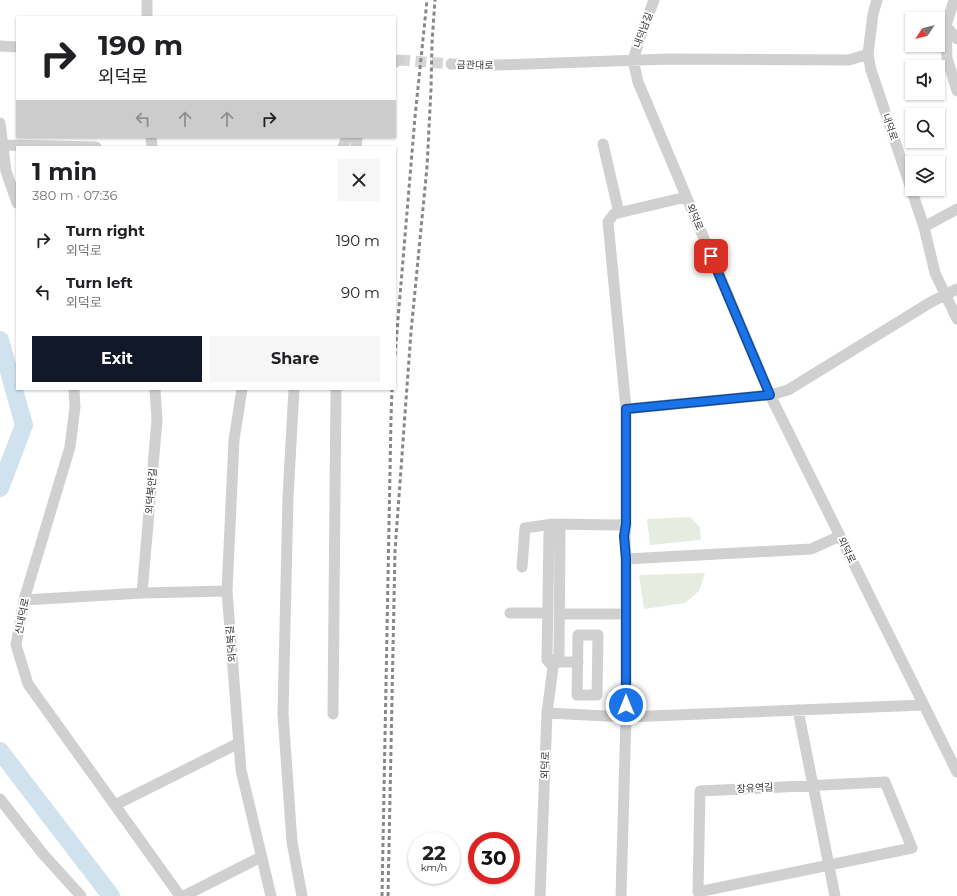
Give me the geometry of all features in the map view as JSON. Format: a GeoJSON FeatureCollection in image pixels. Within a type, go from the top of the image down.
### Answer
{"type":"FeatureCollection","features":[{"type":"Feature","properties":{"kind":"street"},"geometry":{"type":"LineString","coordinates":[[147,0],[147,16]]}},
{"type":"Feature","properties":{"kind":"street","name":"내덕남길"},"geometry":{"type":"LineString","coordinates":[[633,60],[654,0]]}},
{"type":"Feature","properties":{"kind":"street","name":"내덕로"},"geometry":{"type":"LineString","coordinates":[[877,0],[873,14],[868,54],[871,70],[924,227],[935,273],[957,319]]}},
{"type":"Feature","properties":{"kind":"street"},"geometry":{"type":"LineString","coordinates":[[955,0],[946,26],[946,58],[957,91]]}},
{"type":"Feature","properties":{"kind":"street"},"geometry":{"type":"LineString","coordinates":[[946,26],[957,39]]}},
{"type":"Feature","properties":{"kind":"street"},"geometry":{"type":"LineString","coordinates":[[0,46],[16,46]]}},
{"type":"Feature","properties":{"kind":"street","name":"금관대로"},"geometry":{"type":"LineString","coordinates":[[451,64],[499,65],[668,59],[849,60],[868,54]]}},
{"type":"Feature","properties":{"kind":"street","name":"외덕로"},"geometry":{"type":"LineString","coordinates":[[633,60],[638,82],[770,395],[957,772]]}},
{"type":"Feature","properties":{"kind":"street"},"geometry":{"type":"LineString","coordinates":[[0,123],[6,171],[16,200]]}},
{"type":"Feature","properties":{"kind":"street"},"geometry":{"type":"LineString","coordinates":[[603,144],[619,213]]}},
{"type":"Feature","properties":{"kind":"street"},"geometry":{"type":"LineString","coordinates":[[3,145],[50,146]]}},
{"type":"Feature","properties":{"kind":"street"},"geometry":{"type":"LineString","coordinates":[[621,896],[626,716],[626,559],[624,536],[626,524],[626,409],[608,222],[614,214],[686,197]]}},
{"type":"Feature","properties":{"kind":"street"},"geometry":{"type":"LineString","coordinates":[[924,227],[957,209]]}},
{"type":"Feature","properties":{"kind":"street"},"geometry":{"type":"LineString","coordinates":[[626,409],[770,395],[788,390],[931,302],[957,289]]}},
{"type":"Feature","properties":{"kind":"street","name":"신내덕로"},"geometry":{"type":"LineString","coordinates":[[74,390],[75,407],[70,447],[24,600],[16,645],[28,684],[180,896]]}},
{"type":"Feature","properties":{"kind":"street","name":"외덕북안길"},"geometry":{"type":"LineString","coordinates":[[142,593],[157,420],[155,390]]}},
{"type":"Feature","properties":{"kind":"street","name":"외덕북길"},"geometry":{"type":"LineString","coordinates":[[242,390],[234,440],[227,591],[241,770],[270,896]]}},
{"type":"Feature","properties":{"kind":"street"},"geometry":{"type":"LineString","coordinates":[[294,390],[288,497],[283,714],[292,842],[302,896]]}},
{"type":"Feature","properties":{"kind":"street"},"geometry":{"type":"LineString","coordinates":[[333,714],[336,390]]}},
{"type":"Feature","properties":{"kind":"street"},"geometry":{"type":"LineString","coordinates":[[522,566],[525,528],[553,524],[626,524]]}},
{"type":"Feature","properties":{"kind":"street"},"geometry":{"type":"LineString","coordinates":[[553,524],[549,534],[547,660],[554,664],[578,662]]}},
{"type":"Feature","properties":{"kind":"street"},"geometry":{"type":"LineString","coordinates":[[626,559],[811,549],[840,536]]}},
{"type":"Feature","properties":{"kind":"street"},"geometry":{"type":"LineString","coordinates":[[24,600],[142,593],[227,591]]}},
{"type":"Feature","properties":{"kind":"street"},"geometry":{"type":"LineString","coordinates":[[510,613],[541,613]]}},
{"type":"Feature","properties":{"kind":"street"},"geometry":{"type":"LineString","coordinates":[[566,614],[619,614]]}},
{"type":"Feature","properties":{"kind":"street"},"geometry":{"type":"LineString","coordinates":[[578,635],[598,635],[597,695],[577,695],[578,662],[578,635]]}},
{"type":"Feature","properties":{"kind":"street","name":"외덕로"},"geometry":{"type":"LineString","coordinates":[[540,896],[547,713],[554,664]]}},
{"type":"Feature","properties":{"kind":"street"},"geometry":{"type":"LineString","coordinates":[[547,713],[626,716],[923,705]]}},
{"type":"Feature","properties":{"kind":"street"},"geometry":{"type":"LineString","coordinates":[[798,710],[835,896]]}},
{"type":"Feature","properties":{"kind":"street"},"geometry":{"type":"LineString","coordinates":[[115,805],[239,743]]}},
{"type":"Feature","properties":{"kind":"street","name":"장유역길"},"geometry":{"type":"LineString","coordinates":[[885,782],[912,848],[698,892],[700,791],[814,785],[885,782]]}},
{"type":"Feature","properties":{"kind":"street"},"geometry":{"type":"LineString","coordinates":[[0,799],[43,854],[81,896]]}},
{"type":"Feature","properties":{"kind":"street"},"geometry":{"type":"LineString","coordinates":[[184,896],[261,857]]}},
{"type":"Feature","properties":{"kind":"shaded area"},"geometry":{"type":"Polygon","coordinates":[[[690,517],[700,527],[701,540],[650,545],[647,519],[690,517]]]}},
{"type":"Feature","properties":{"kind":"shaded area"},"geometry":{"type":"Polygon","coordinates":[[[705,573],[699,591],[685,603],[644,609],[639,575],[705,573]]]}},
{"type":"Feature","properties":{"kind":"waterway"},"geometry":{"type":"LineString","coordinates":[[0,340],[24,425],[0,488]]}},
{"type":"Feature","properties":{"kind":"waterway"},"geometry":{"type":"LineString","coordinates":[[0,751],[111,896]]}},
{"type":"Feature","properties":{"kind":"tunnel"},"geometry":{"type":"LineString","coordinates":[[399,60],[451,64]]}},
{"type":"Feature","properties":{"kind":"railway"},"geometry":{"type":"LineString","coordinates":[[396,343],[415,117],[427,0]]}},
{"type":"Feature","properties":{"kind":"railway"},"geometry":{"type":"LineString","coordinates":[[388,896],[395,551],[411,332],[427,167],[435,0]]}},
{"type":"Feature","properties":{"kind":"railway"},"geometry":{"type":"LineString","coordinates":[[382,896],[392,390]]}},
{"type":"Feature","properties":{"kind":"route"},"geometry":{"type":"LineString","coordinates":[[626,705],[626,559],[624,536],[626,524],[626,409],[770,395],[711,256]]}}]}
